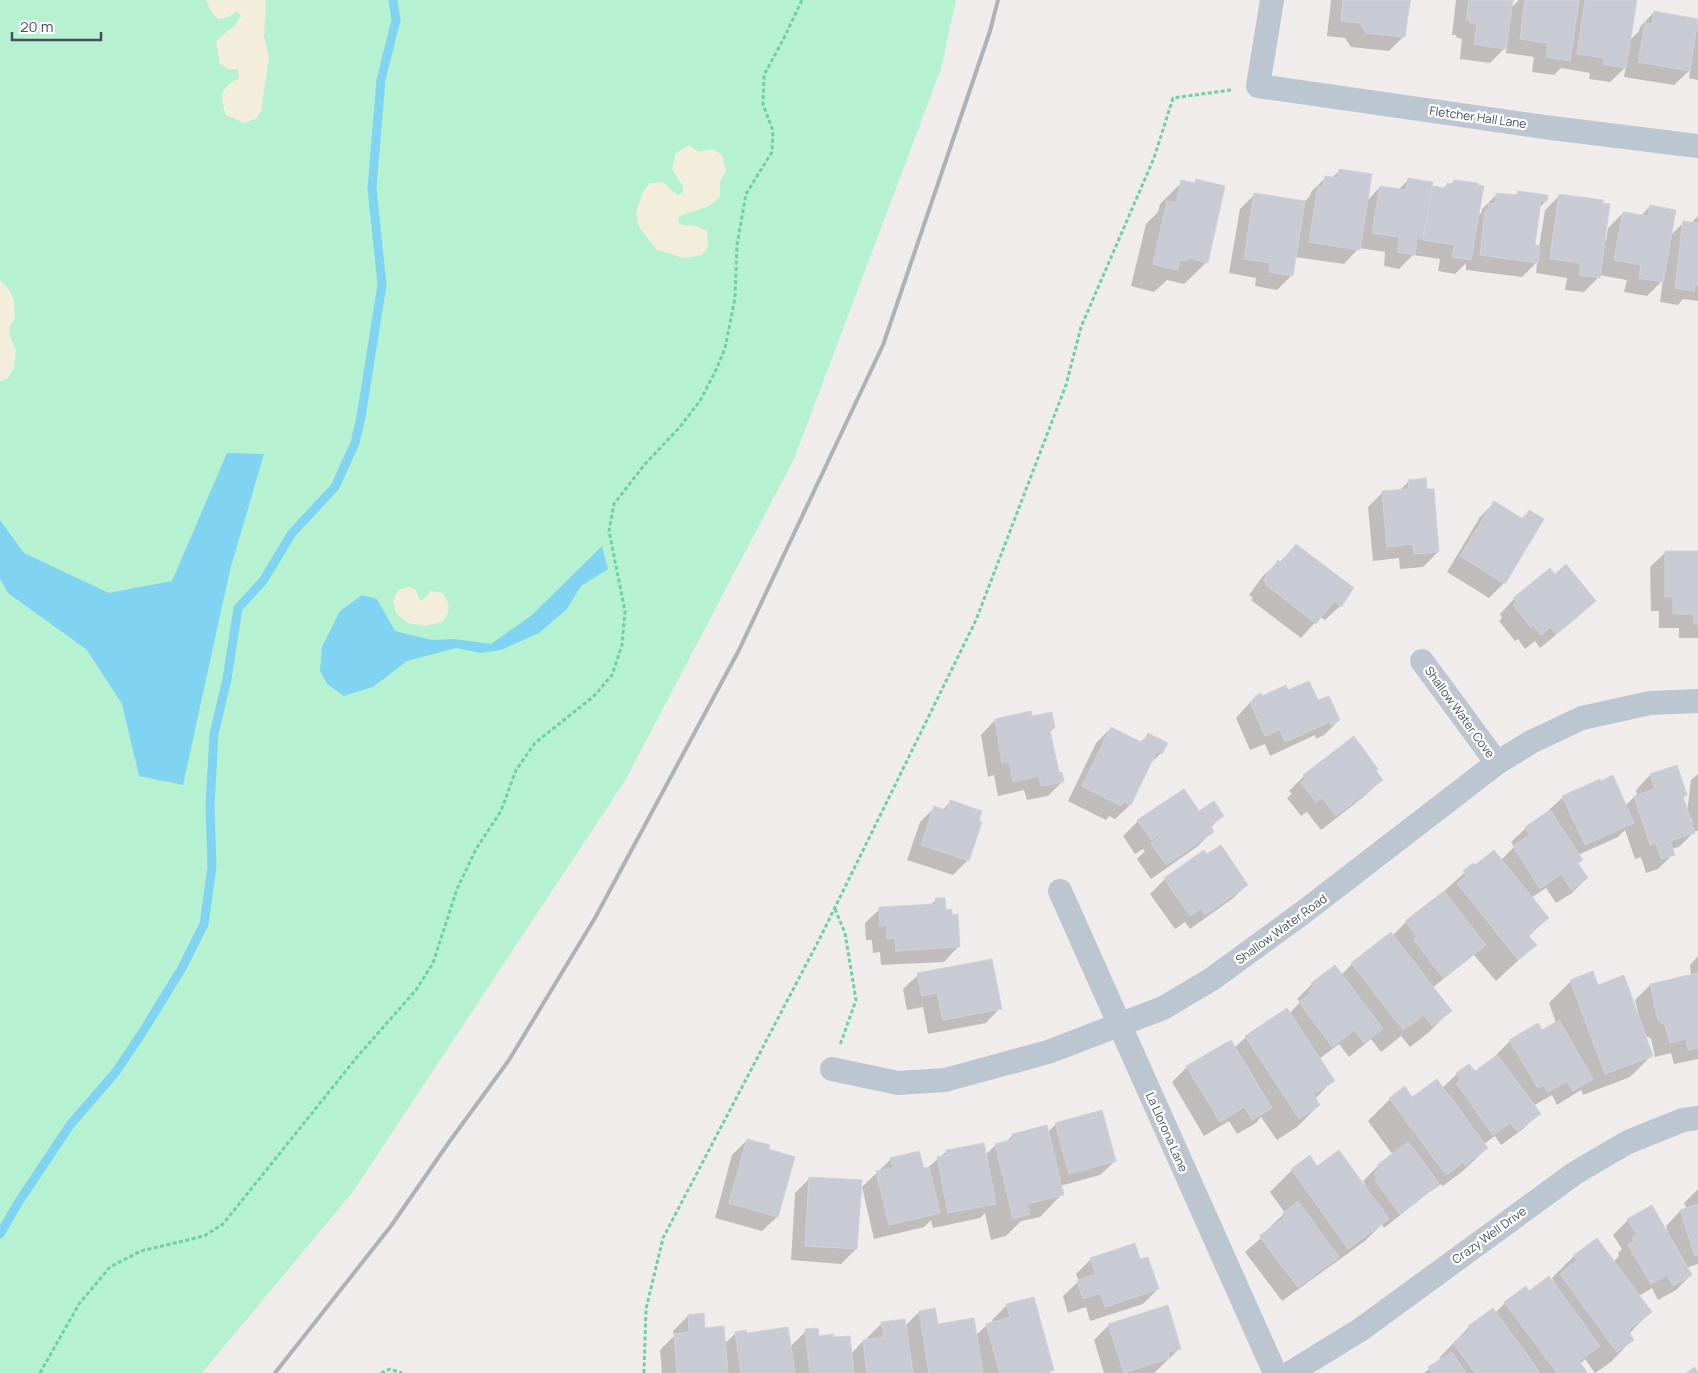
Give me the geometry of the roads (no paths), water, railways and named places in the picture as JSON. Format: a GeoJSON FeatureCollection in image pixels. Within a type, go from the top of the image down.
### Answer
{"type":"FeatureCollection","features":[{"type":"Feature","properties":{"kind":"street","name":"Fletcher Hall Lane"},"geometry":{"type":"LineString","coordinates":[[1272,0],[1258,86],[1544,127],[1698,146]]}},
{"type":"Feature","properties":{"kind":"street","name":"Shallow Water Cove"},"geometry":{"type":"LineString","coordinates":[[1422,661],[1497,763]]}},
{"type":"Feature","properties":{"kind":"street","name":"Shallow Water Road"},"geometry":{"type":"LineString","coordinates":[[832,1069],[898,1083],[945,1080],[1048,1052],[1163,1008],[1212,979],[1418,826],[1497,763],[1531,742],[1582,718],[1650,703],[1698,701]]}},
{"type":"Feature","properties":{"kind":"street","name":"La Llorona Lane"},"geometry":{"type":"LineString","coordinates":[[1060,891],[1275,1373]]}},
{"type":"Feature","properties":{"kind":"street","name":"Crazy Well Drive"},"geometry":{"type":"LineString","coordinates":[[1290,1373],[1360,1330],[1576,1173],[1628,1142],[1683,1120],[1698,1118]]}},
{"type":"Feature","properties":{"kind":"water"},"geometry":{"type":"Polygon","coordinates":[[[227,453],[264,454],[230,570],[183,785],[139,776],[122,704],[87,650],[8,593],[0,579],[0,520],[24,553],[109,593],[172,581],[227,453]]]}},
{"type":"Feature","properties":{"kind":"water"},"geometry":{"type":"Polygon","coordinates":[[[602,546],[608,569],[581,586],[567,609],[539,633],[501,650],[481,653],[456,648],[407,661],[373,687],[344,696],[327,684],[320,671],[322,647],[340,611],[362,595],[377,599],[395,631],[432,640],[454,639],[491,644],[532,615],[602,546]]]}},
{"type":"Feature","properties":{"kind":"waterway"},"geometry":{"type":"LineString","coordinates":[[0,1234],[18,1203],[70,1125],[115,1073],[142,1033],[182,968],[204,924],[212,867],[210,806],[214,734],[227,679],[238,608],[263,581],[292,533],[335,487],[355,443],[361,417],[382,285],[372,188],[381,80],[396,20],[393,0]]}},
{"type":"Feature","properties":{"kind":"railway"},"geometry":{"type":"LineString","coordinates":[[275,1373],[391,1226],[509,1060],[595,918],[739,650],[883,345],[990,31],[998,0]]}}]}
